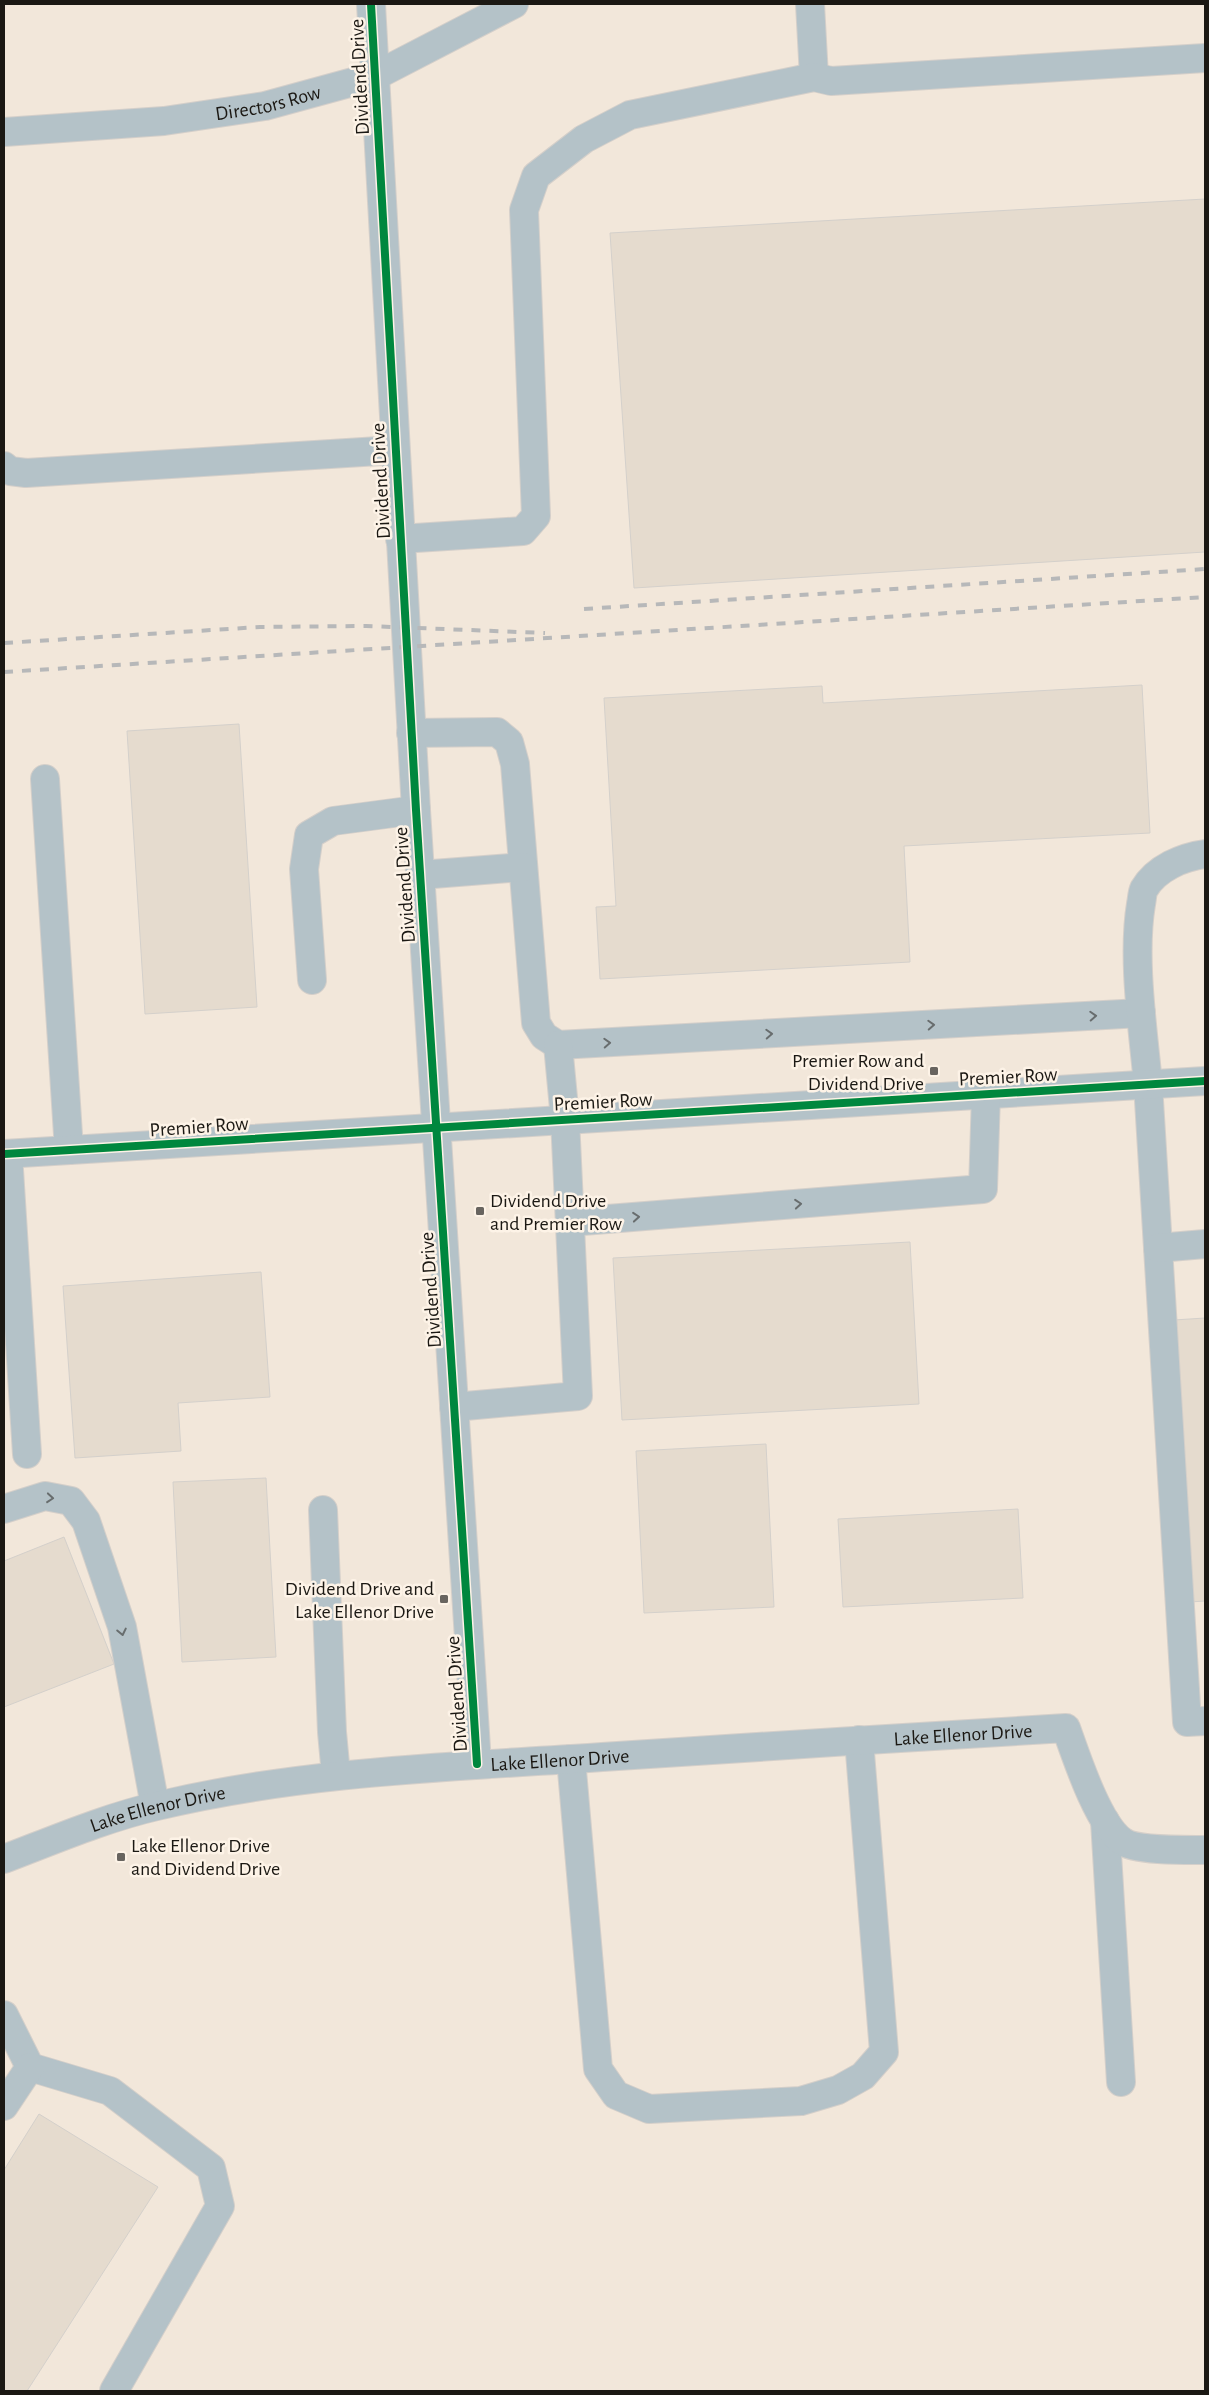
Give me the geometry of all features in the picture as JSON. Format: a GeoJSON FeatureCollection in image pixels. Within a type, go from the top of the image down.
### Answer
{"type":"FeatureCollection","features":[{"type":"Feature","properties":{"kind":"street","name":"Dividend Drive"},"geometry":{"type":"LineString","coordinates":[[371,4],[411,732],[477,1764]]}},
{"type":"Feature","properties":{"kind":"street","name":"Directors Row"},"geometry":{"type":"LineString","coordinates":[[4,132],[164,122],[265,106],[375,76],[514,4]]}},
{"type":"Feature","properties":{"kind":"street"},"geometry":{"type":"LineString","coordinates":[[810,4],[814,76]]}},
{"type":"Feature","properties":{"kind":"street"},"geometry":{"type":"LineString","coordinates":[[400,539],[523,531],[536,516],[524,210],[536,176],[584,139],[630,115],[814,76],[831,81],[1205,58]]}},
{"type":"Feature","properties":{"kind":"street"},"geometry":{"type":"LineString","coordinates":[[4,466],[10,471],[26,473],[395,450]]}},
{"type":"Feature","properties":{"kind":"street"},"geometry":{"type":"LineString","coordinates":[[411,732],[498,732],[509,742],[515,764],[536,1023],[544,1036],[558,1045],[1141,1013]]}},
{"type":"Feature","properties":{"kind":"street"},"geometry":{"type":"LineString","coordinates":[[45,779],[69,1150]]}},
{"type":"Feature","properties":{"kind":"street"},"geometry":{"type":"LineString","coordinates":[[312,980],[304,870],[309,835],[333,821],[416,810]]}},
{"type":"Feature","properties":{"kind":"street"},"geometry":{"type":"LineString","coordinates":[[1205,854],[1193,856],[1163,868],[1144,890],[1138,923],[1141,1013],[1148,1084],[1187,1722],[1205,1721]]}},
{"type":"Feature","properties":{"kind":"street"},"geometry":{"type":"LineString","coordinates":[[420,875],[523,867]]}},
{"type":"Feature","properties":{"kind":"street"},"geometry":{"type":"LineString","coordinates":[[454,1407],[578,1396],[565,1119],[558,1045]]}},
{"type":"Feature","properties":{"kind":"street","name":"Premier Row"},"geometry":{"type":"LineString","coordinates":[[6,1154],[1205,1081]]}},
{"type":"Feature","properties":{"kind":"street"},"geometry":{"type":"LineString","coordinates":[[570,1222],[983,1190],[986,1094]]}},
{"type":"Feature","properties":{"kind":"street"},"geometry":{"type":"LineString","coordinates":[[6,1154],[28,1454]]}},
{"type":"Feature","properties":{"kind":"street"},"geometry":{"type":"LineString","coordinates":[[1158,1248],[1205,1244]]}},
{"type":"Feature","properties":{"kind":"street"},"geometry":{"type":"LineString","coordinates":[[4,1509],[45,1496],[71,1501],[86,1521],[122,1627],[155,1806]]}},
{"type":"Feature","properties":{"kind":"street"},"geometry":{"type":"LineString","coordinates":[[323,1510],[332,1732],[336,1775]]}},
{"type":"Feature","properties":{"kind":"street","name":"Lake Ellenor Drive"},"geometry":{"type":"LineString","coordinates":[[4,1859],[77,1831],[155,1806],[243,1789],[336,1775],[477,1764],[1066,1728],[1079,1764],[1105,1820]]}},
{"type":"Feature","properties":{"kind":"street"},"geometry":{"type":"LineString","coordinates":[[571,1759],[598,2069],[616,2095],[650,2109],[801,2101],[838,2090],[863,2076],[884,2052],[859,1740]]}},
{"type":"Feature","properties":{"kind":"street"},"geometry":{"type":"LineString","coordinates":[[1105,1820],[1122,1842],[1162,1850],[1205,1850]]}},
{"type":"Feature","properties":{"kind":"street"},"geometry":{"type":"LineString","coordinates":[[1105,1820],[1121,2082]]}},
{"type":"Feature","properties":{"kind":"street"},"geometry":{"type":"LineString","coordinates":[[4,2015],[30,2067],[110,2091],[211,2168],[220,2206],[114,2391]]}},
{"type":"Feature","properties":{"kind":"street"},"geometry":{"type":"LineString","coordinates":[[4,2106],[30,2067]]}},
{"type":"Feature","properties":{"kind":"shaded area"},"geometry":{"type":"Polygon","coordinates":[[[4,4],[1205,4],[1205,2391],[4,2391],[4,4]]]}},
{"type":"Feature","properties":{"kind":"building"},"geometry":{"type":"Polygon","coordinates":[[[1205,199],[1205,552],[634,588],[610,233],[1205,199]]]}},
{"type":"Feature","properties":{"kind":"building"},"geometry":{"type":"Polygon","coordinates":[[[1142,685],[1150,833],[904,846],[910,962],[600,979],[596,907],[616,906],[604,698],[822,686],[823,703],[1142,685]]]}},
{"type":"Feature","properties":{"kind":"building"},"geometry":{"type":"Polygon","coordinates":[[[239,724],[257,1007],[145,1014],[127,731],[239,724]]]}},
{"type":"Feature","properties":{"kind":"building"},"geometry":{"type":"Polygon","coordinates":[[[910,1242],[919,1404],[622,1420],[613,1258],[910,1242]]]}},
{"type":"Feature","properties":{"kind":"building"},"geometry":{"type":"Polygon","coordinates":[[[261,1272],[270,1397],[178,1403],[181,1451],[75,1458],[63,1286],[261,1272]]]}},
{"type":"Feature","properties":{"kind":"building"},"geometry":{"type":"Polygon","coordinates":[[[1205,1318],[1205,1601],[1190,1602],[1174,1320],[1205,1318]]]}},
{"type":"Feature","properties":{"kind":"building"},"geometry":{"type":"Polygon","coordinates":[[[766,1444],[774,1607],[644,1613],[636,1451],[766,1444]]]}},
{"type":"Feature","properties":{"kind":"building"},"geometry":{"type":"Polygon","coordinates":[[[266,1478],[276,1657],[182,1662],[173,1482],[266,1478]]]}},
{"type":"Feature","properties":{"kind":"building"},"geometry":{"type":"Polygon","coordinates":[[[1018,1509],[1023,1598],[843,1607],[838,1519],[1018,1509]]]}},
{"type":"Feature","properties":{"kind":"building"},"geometry":{"type":"Polygon","coordinates":[[[64,1537],[114,1664],[4,1707],[4,1561],[64,1537]]]}},
{"type":"Feature","properties":{"kind":"building"},"geometry":{"type":"Polygon","coordinates":[[[39,2114],[158,2187],[27,2391],[4,2391],[4,2170],[39,2114]]]}},
{"type":"Feature","properties":{"kind":"railway"},"geometry":{"type":"LineString","coordinates":[[584,609],[1205,569]]}},
{"type":"Feature","properties":{"kind":"railway"},"geometry":{"type":"LineString","coordinates":[[4,672],[1205,597]]}},
{"type":"Feature","properties":{"kind":"railway"},"geometry":{"type":"LineString","coordinates":[[4,643],[260,627],[366,626],[545,633]]}},
{"type":"Feature","properties":{"kind":"cycle path"},"geometry":{"type":"LineString","coordinates":[[371,4],[416,810],[477,1764]]}},
{"type":"Feature","properties":{"kind":"cycle path"},"geometry":{"type":"LineString","coordinates":[[4,1154],[1205,1081]]}},
{"type":"Feature","properties":{"kind":"place","name":"Premier Row and Dividend Drive"},"geometry":{"type":"Point","coordinates":[934,1071]}},
{"type":"Feature","properties":{"kind":"place","name":"Dividend Drive and Premier Row"},"geometry":{"type":"Point","coordinates":[480,1211]}},
{"type":"Feature","properties":{"kind":"place","name":"Dividend Drive and Lake Ellenor Drive"},"geometry":{"type":"Point","coordinates":[444,1599]}},
{"type":"Feature","properties":{"kind":"place","name":"Lake Ellenor Drive and Dividend Drive"},"geometry":{"type":"Point","coordinates":[121,1857]}}]}
